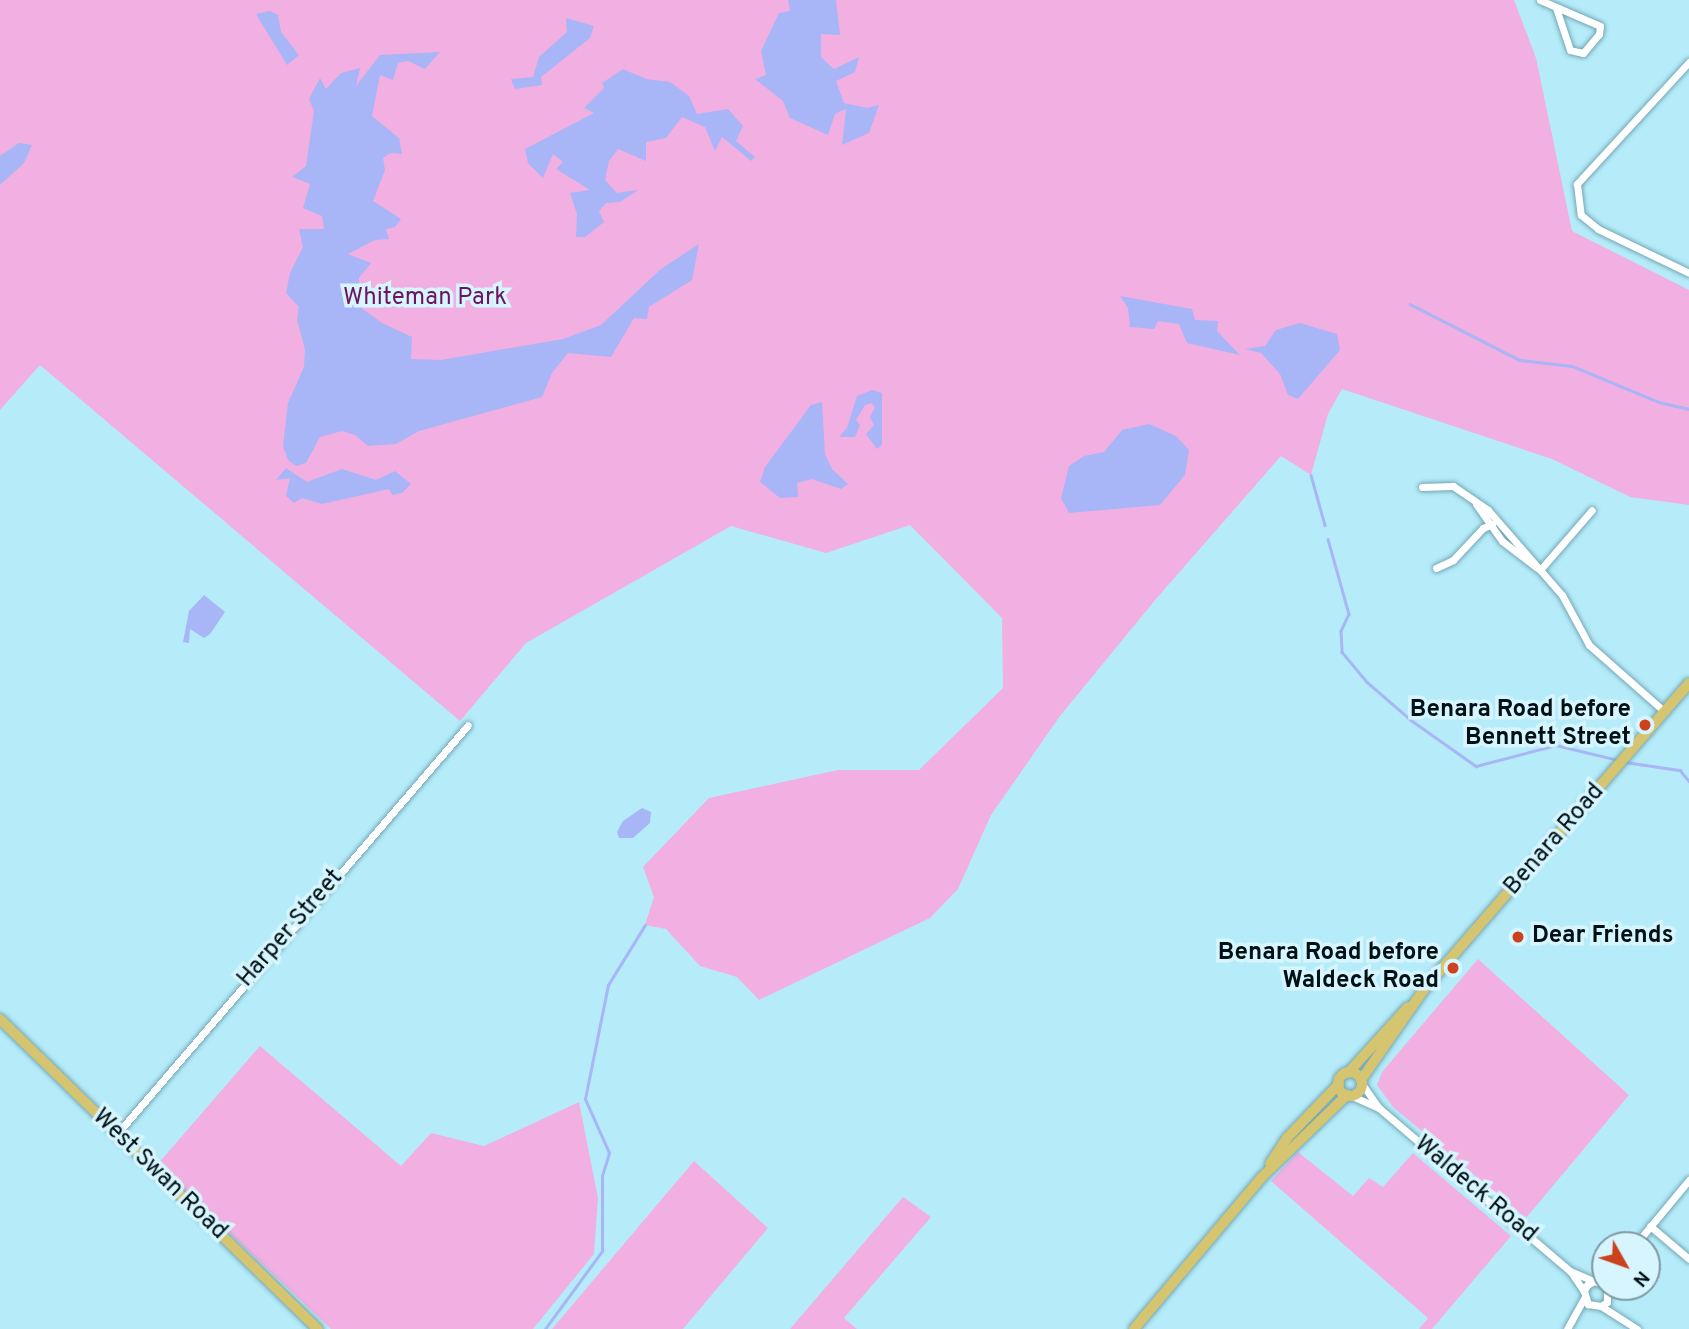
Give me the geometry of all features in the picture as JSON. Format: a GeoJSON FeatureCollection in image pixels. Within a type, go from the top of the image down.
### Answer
{"type":"FeatureCollection","features":[{"type":"Feature","properties":{"kind":"main road","name":"Benara Road"},"geometry":{"type":"LineString","coordinates":[[1339,1084],[1420,996],[1689,683]]}},
{"type":"Feature","properties":{"kind":"main road","name":"Benara Road"},"geometry":{"type":"LineString","coordinates":[[1350,1096],[1420,996]]}},
{"type":"Feature","properties":{"kind":"main road","name":"West Swan Road"},"geometry":{"type":"LineString","coordinates":[[0,1019],[318,1329]]}},
{"type":"Feature","properties":{"kind":"main road"},"geometry":{"type":"LineString","coordinates":[[1348,1073],[1362,1082]]}},
{"type":"Feature","properties":{"kind":"main road"},"geometry":{"type":"LineString","coordinates":[[1134,1329],[1261,1178],[1287,1138],[1339,1084],[1350,1096],[1261,1178]]}},
{"type":"Feature","properties":{"kind":"street"},"geometry":{"type":"LineString","coordinates":[[1540,0],[1600,26],[1599,34],[1583,53],[1570,50],[1556,8]]}},
{"type":"Feature","properties":{"kind":"street"},"geometry":{"type":"LineString","coordinates":[[1689,61],[1577,184],[1581,215],[1598,229],[1689,273]]}},
{"type":"Feature","properties":{"kind":"street"},"geometry":{"type":"LineString","coordinates":[[1423,487],[1453,486],[1499,522],[1562,595],[1589,645],[1665,712]]}},
{"type":"Feature","properties":{"kind":"street"},"geometry":{"type":"LineString","coordinates":[[1474,501],[1489,525],[1540,570]]}},
{"type":"Feature","properties":{"kind":"street"},"geometry":{"type":"LineString","coordinates":[[1540,570],[1592,510]]}},
{"type":"Feature","properties":{"kind":"street"},"geometry":{"type":"LineString","coordinates":[[1436,568],[1453,560],[1489,525],[1499,522]]}},
{"type":"Feature","properties":{"kind":"street","name":"Harper Street"},"geometry":{"type":"LineString","coordinates":[[117,1135],[468,725]]}},
{"type":"Feature","properties":{"kind":"street","name":"Waldeck Road"},"geometry":{"type":"LineString","coordinates":[[1362,1082],[1379,1108],[1570,1271],[1584,1295],[1598,1307]]}},
{"type":"Feature","properties":{"kind":"street","name":"Waldeck Road"},"geometry":{"type":"LineString","coordinates":[[1350,1096],[1379,1108]]}},
{"type":"Feature","properties":{"kind":"street"},"geometry":{"type":"LineString","coordinates":[[1646,1231],[1689,1181]]}},
{"type":"Feature","properties":{"kind":"street"},"geometry":{"type":"LineString","coordinates":[[1650,1226],[1689,1259]]}},
{"type":"Feature","properties":{"kind":"street","name":"Waldeck Road"},"geometry":{"type":"LineString","coordinates":[[1570,1271],[1591,1279]]}},
{"type":"Feature","properties":{"kind":"street"},"geometry":{"type":"LineString","coordinates":[[1569,1326],[1584,1295],[1591,1291]]}},
{"type":"Feature","properties":{"kind":"street"},"geometry":{"type":"LineString","coordinates":[[1569,1326],[1605,1301]]}},
{"type":"Feature","properties":{"kind":"street"},"geometry":{"type":"LineString","coordinates":[[1612,1301],[1624,1318],[1637,1329]]}},
{"type":"Feature","properties":{"kind":"street"},"geometry":{"type":"LineString","coordinates":[[1598,1307],[1624,1318]]}},
{"type":"Feature","properties":{"kind":"green space","name":"Whiteman Park"},"geometry":{"type":"Polygon","coordinates":[[[0,0],[1514,0],[1536,58],[1572,231],[1689,290],[1689,505],[1630,497],[1552,459],[1342,389],[1328,414],[1311,475],[1281,456],[1156,599],[1060,716],[991,815],[958,889],[930,918],[759,1000],[737,977],[700,966],[666,929],[645,925],[654,897],[643,867],[709,798],[838,770],[919,770],[1003,688],[1002,618],[910,525],[826,553],[731,526],[526,643],[460,721],[40,365],[0,410],[0,0]]]}},
{"type":"Feature","properties":{"kind":"green space"},"geometry":{"type":"Polygon","coordinates":[[[1478,959],[1629,1095],[1526,1218],[1393,1107],[1377,1085],[1382,1072],[1478,959]]]}},
{"type":"Feature","properties":{"kind":"green space"},"geometry":{"type":"Polygon","coordinates":[[[260,1046],[401,1166],[431,1133],[484,1146],[579,1102],[598,1198],[594,1254],[533,1329],[331,1329],[157,1165],[260,1046]]]}},
{"type":"Feature","properties":{"kind":"green space"},"geometry":{"type":"Polygon","coordinates":[[[1298,1152],[1353,1196],[1369,1178],[1383,1187],[1413,1153],[1511,1236],[1432,1329],[1419,1329],[1428,1318],[1271,1181],[1298,1152]]]}},
{"type":"Feature","properties":{"kind":"green space"},"geometry":{"type":"Polygon","coordinates":[[[694,1161],[768,1228],[683,1329],[552,1329],[694,1161]]]}},
{"type":"Feature","properties":{"kind":"green space"},"geometry":{"type":"Polygon","coordinates":[[[903,1197],[931,1217],[844,1318],[857,1329],[790,1329],[903,1197]]]}},
{"type":"Feature","properties":{"kind":"water"},"geometry":{"type":"Polygon","coordinates":[[[788,0],[836,0],[840,35],[821,34],[821,57],[834,69],[859,57],[855,72],[836,81],[844,103],[867,108],[879,105],[869,133],[842,145],[846,109],[835,114],[828,135],[790,118],[783,101],[755,79],[766,75],[761,51],[779,13],[790,11],[788,0]]]}},
{"type":"Feature","properties":{"kind":"water"},"geometry":{"type":"Polygon","coordinates":[[[270,11],[278,15],[281,32],[299,55],[287,65],[256,14],[270,11]]]}},
{"type":"Feature","properties":{"kind":"water"},"geometry":{"type":"Polygon","coordinates":[[[566,18],[594,26],[590,38],[541,77],[542,85],[515,89],[511,79],[533,77],[539,57],[567,32],[566,18]]]}},
{"type":"Feature","properties":{"kind":"water"},"geometry":{"type":"Polygon","coordinates":[[[440,52],[425,69],[408,61],[398,63],[393,80],[380,75],[372,116],[399,138],[402,154],[390,153],[383,158],[385,170],[373,201],[401,219],[395,227],[386,229],[389,239],[375,240],[348,254],[371,263],[359,278],[359,289],[341,293],[382,323],[412,337],[411,359],[441,360],[563,339],[601,325],[661,269],[699,244],[692,280],[649,307],[647,319],[634,318],[611,357],[568,353],[552,373],[542,397],[419,431],[396,444],[368,446],[355,435],[342,431],[320,437],[306,463],[296,466],[288,460],[283,446],[288,403],[304,367],[305,349],[297,320],[299,307],[286,293],[290,273],[303,247],[299,229],[324,229],[322,216],[303,208],[310,184],[292,177],[306,166],[314,111],[309,99],[320,78],[326,89],[341,73],[360,68],[356,86],[380,55],[440,52]]]}},
{"type":"Feature","properties":{"kind":"water"},"geometry":{"type":"Polygon","coordinates":[[[623,69],[646,79],[670,82],[689,96],[697,114],[728,109],[743,126],[736,141],[755,157],[751,161],[722,137],[715,151],[705,127],[682,117],[666,138],[646,142],[646,161],[618,149],[609,161],[605,180],[617,193],[638,190],[620,202],[606,203],[599,211],[604,222],[585,237],[576,237],[577,214],[570,193],[590,190],[556,169],[563,162],[553,154],[543,178],[528,163],[525,149],[594,113],[584,108],[604,88],[602,83],[623,69]]]}},
{"type":"Feature","properties":{"kind":"water"},"geometry":{"type":"Polygon","coordinates":[[[19,143],[32,145],[24,163],[0,185],[0,156],[19,143]]]}},
{"type":"Feature","properties":{"kind":"water"},"geometry":{"type":"Polygon","coordinates":[[[1120,296],[1192,309],[1195,320],[1218,321],[1217,331],[1240,355],[1187,343],[1179,324],[1158,321],[1154,329],[1130,327],[1128,308],[1120,296]]]}},
{"type":"Feature","properties":{"kind":"water"},"geometry":{"type":"Polygon","coordinates":[[[1300,323],[1337,334],[1340,350],[1298,399],[1288,395],[1280,374],[1261,353],[1245,349],[1265,346],[1276,330],[1300,323]]]}},
{"type":"Feature","properties":{"kind":"water"},"geometry":{"type":"Polygon","coordinates":[[[872,390],[882,393],[882,445],[877,449],[866,434],[874,425],[870,417],[875,407],[872,403],[865,405],[856,420],[860,425],[855,437],[839,437],[847,428],[857,396],[872,390]]]}},
{"type":"Feature","properties":{"kind":"water"},"geometry":{"type":"Polygon","coordinates":[[[822,402],[825,454],[832,469],[848,484],[841,489],[812,479],[797,483],[798,497],[780,498],[760,482],[765,467],[811,405],[822,402]]]}},
{"type":"Feature","properties":{"kind":"water"},"geometry":{"type":"Polygon","coordinates":[[[1149,424],[1176,436],[1189,450],[1185,475],[1160,505],[1069,513],[1061,498],[1069,466],[1084,456],[1104,452],[1122,430],[1149,424]]]}},
{"type":"Feature","properties":{"kind":"water"},"geometry":{"type":"Polygon","coordinates":[[[286,468],[307,482],[342,469],[376,480],[395,471],[411,484],[402,493],[392,495],[389,489],[322,504],[302,498],[294,503],[286,496],[290,478],[276,480],[286,468]]]}},
{"type":"Feature","properties":{"kind":"water"},"geometry":{"type":"Polygon","coordinates":[[[204,595],[225,612],[210,634],[204,638],[190,629],[189,643],[183,642],[189,611],[204,595]]]}},
{"type":"Feature","properties":{"kind":"water"},"geometry":{"type":"Polygon","coordinates":[[[642,808],[651,812],[650,823],[633,838],[619,838],[617,832],[623,821],[642,808]]]}},
{"type":"Feature","properties":{"kind":"waterway"},"geometry":{"type":"LineString","coordinates":[[1410,304],[1520,360],[1572,366],[1659,402],[1689,409]]}},
{"type":"Feature","properties":{"kind":"waterway"},"geometry":{"type":"LineString","coordinates":[[1311,475],[1325,525]]}},
{"type":"Feature","properties":{"kind":"waterway"},"geometry":{"type":"LineString","coordinates":[[1328,539],[1349,614],[1341,631],[1342,652],[1367,682],[1411,720],[1476,766],[1556,745],[1618,760]]}},
{"type":"Feature","properties":{"kind":"waterway"},"geometry":{"type":"LineString","coordinates":[[1625,762],[1680,770],[1689,781]]}},
{"type":"Feature","properties":{"kind":"waterway"},"geometry":{"type":"LineString","coordinates":[[545,1329],[602,1251],[602,1176],[609,1153],[585,1099],[608,985],[645,925]]}},
{"type":"Feature","properties":{"kind":"place","name":"Benara Road before Bennett Street"},"geometry":{"type":"Point","coordinates":[1645,725]}},
{"type":"Feature","properties":{"kind":"place","name":"Dear Friends"},"geometry":{"type":"Point","coordinates":[1518,937]}},
{"type":"Feature","properties":{"kind":"place","name":"Benara Road before Waldeck Road"},"geometry":{"type":"Point","coordinates":[1453,968]}}]}
